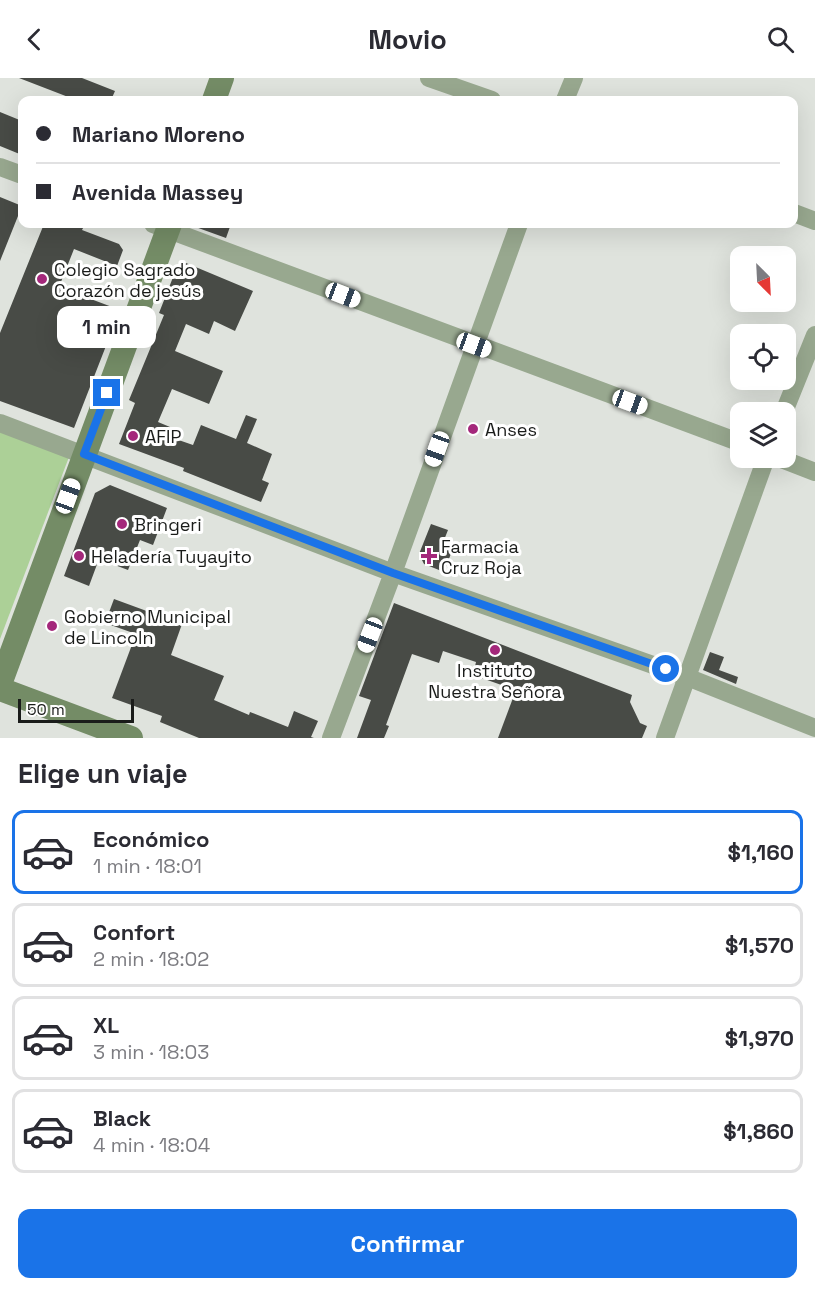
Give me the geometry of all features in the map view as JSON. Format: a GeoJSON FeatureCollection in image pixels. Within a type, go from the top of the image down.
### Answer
{"type":"FeatureCollection","features":[{"type":"Feature","properties":{"kind":"main road"},"geometry":{"type":"LineString","coordinates":[[215,96],[222,78]]}},
{"type":"Feature","properties":{"kind":"main road"},"geometry":{"type":"LineString","coordinates":[[131,738],[0,686],[163,228]]}},
{"type":"Feature","properties":{"kind":"street"},"geometry":{"type":"LineString","coordinates":[[429,78],[481,96]]}},
{"type":"Feature","properties":{"kind":"street"},"geometry":{"type":"LineString","coordinates":[[567,96],[574,78]]}},
{"type":"Feature","properties":{"kind":"street"},"geometry":{"type":"LineString","coordinates":[[0,167],[18,174]]}},
{"type":"Feature","properties":{"kind":"street"},"geometry":{"type":"LineString","coordinates":[[798,215],[815,221]]}},
{"type":"Feature","properties":{"kind":"street"},"geometry":{"type":"LineString","coordinates":[[172,228],[474,345],[730,439]]}},
{"type":"Feature","properties":{"kind":"street"},"geometry":{"type":"LineString","coordinates":[[331,738],[518,228]]}},
{"type":"Feature","properties":{"kind":"street"},"geometry":{"type":"LineString","coordinates":[[788,402],[815,335]]}},
{"type":"Feature","properties":{"kind":"street"},"geometry":{"type":"LineString","coordinates":[[0,423],[393,573],[687,677],[815,728]]}},
{"type":"Feature","properties":{"kind":"street"},"geometry":{"type":"LineString","coordinates":[[796,465],[815,472]]}},
{"type":"Feature","properties":{"kind":"street"},"geometry":{"type":"LineString","coordinates":[[665,738],[762,468]]}},
{"type":"Feature","properties":{"kind":"green space"},"geometry":{"type":"Polygon","coordinates":[[[0,431],[69,457],[0,639],[0,431]]]}},
{"type":"Feature","properties":{"kind":"building"},"geometry":{"type":"Polygon","coordinates":[[[19,78],[82,78],[115,91],[113,96],[66,96],[19,78]]]}},
{"type":"Feature","properties":{"kind":"building"},"geometry":{"type":"Polygon","coordinates":[[[0,112],[18,119],[18,153],[0,146],[0,112]]]}},
{"type":"Feature","properties":{"kind":"building"},"geometry":{"type":"Polygon","coordinates":[[[0,197],[18,204],[18,216],[0,261],[0,197]]]}},
{"type":"Feature","properties":{"kind":"building"},"geometry":{"type":"Polygon","coordinates":[[[42,228],[83,228],[82,230],[119,244],[123,250],[117,266],[74,249],[59,287],[120,310],[74,428],[0,401],[0,333],[42,228]]]}},
{"type":"Feature","properties":{"kind":"building"},"geometry":{"type":"Polygon","coordinates":[[[198,228],[230,228],[226,238],[198,228]]]}},
{"type":"Feature","properties":{"kind":"building"},"geometry":{"type":"Polygon","coordinates":[[[186,263],[253,291],[235,331],[214,321],[209,334],[186,324],[175,351],[223,371],[209,404],[172,389],[158,422],[170,427],[167,436],[193,445],[201,425],[236,439],[246,415],[257,419],[247,443],[272,454],[262,480],[269,483],[261,502],[183,471],[184,468],[119,444],[135,403],[129,400],[164,315],[159,313],[177,267],[186,263]]]}},
{"type":"Feature","properties":{"kind":"building","name":"Bringeri"},"geometry":{"type":"Polygon","coordinates":[[[110,485],[167,508],[153,545],[140,540],[128,570],[99,559],[89,586],[64,576],[95,493],[110,485]]]}},
{"type":"Feature","properties":{"kind":"building"},"geometry":{"type":"Polygon","coordinates":[[[431,524],[448,530],[444,540],[455,543],[444,572],[424,564],[419,554],[431,524]]]}},
{"type":"Feature","properties":{"kind":"building"},"geometry":{"type":"Polygon","coordinates":[[[114,599],[182,624],[171,655],[224,676],[214,700],[249,715],[250,712],[288,727],[294,711],[318,721],[311,737],[314,738],[199,738],[160,722],[162,716],[112,698],[136,634],[105,623],[114,599]]]}},
{"type":"Feature","properties":{"kind":"building"},"geometry":{"type":"Polygon","coordinates":[[[394,603],[632,695],[630,702],[640,723],[647,726],[642,738],[498,738],[516,690],[473,675],[476,662],[443,651],[439,663],[412,654],[386,725],[389,726],[384,738],[357,738],[371,700],[359,696],[394,603]]]}},
{"type":"Feature","properties":{"kind":"building"},"geometry":{"type":"Polygon","coordinates":[[[710,652],[724,657],[719,670],[738,677],[736,684],[703,670],[710,652]]]}},
{"type":"Feature","properties":{"kind":"place","name":"Colegio Sagrado Corazón de jesús"},"geometry":{"type":"Point","coordinates":[42,279]}},
{"type":"Feature","properties":{"kind":"place","name":"Anses"},"geometry":{"type":"Point","coordinates":[473,429]}},
{"type":"Feature","properties":{"kind":"place","name":"AFIP"},"geometry":{"type":"Point","coordinates":[133,436]}},
{"type":"Feature","properties":{"kind":"place","name":"Bringeri"},"geometry":{"type":"Point","coordinates":[122,524]}},
{"type":"Feature","properties":{"kind":"place","name":"Heladería Tuyayito"},"geometry":{"type":"Point","coordinates":[79,556]}},
{"type":"Feature","properties":{"kind":"place","name":"Farmacia Cruz Roja"},"geometry":{"type":"Point","coordinates":[429,556]}},
{"type":"Feature","properties":{"kind":"place","name":"Gobierno Municipal de Lincoln"},"geometry":{"type":"Point","coordinates":[52,626]}},
{"type":"Feature","properties":{"kind":"place","name":"Instituto Nuestra Señora"},"geometry":{"type":"Point","coordinates":[495,650]}},
{"type":"Feature","properties":{"kind":"route"},"geometry":{"type":"LineString","coordinates":[[107,393],[84,454],[393,573],[666,669]]}}]}
